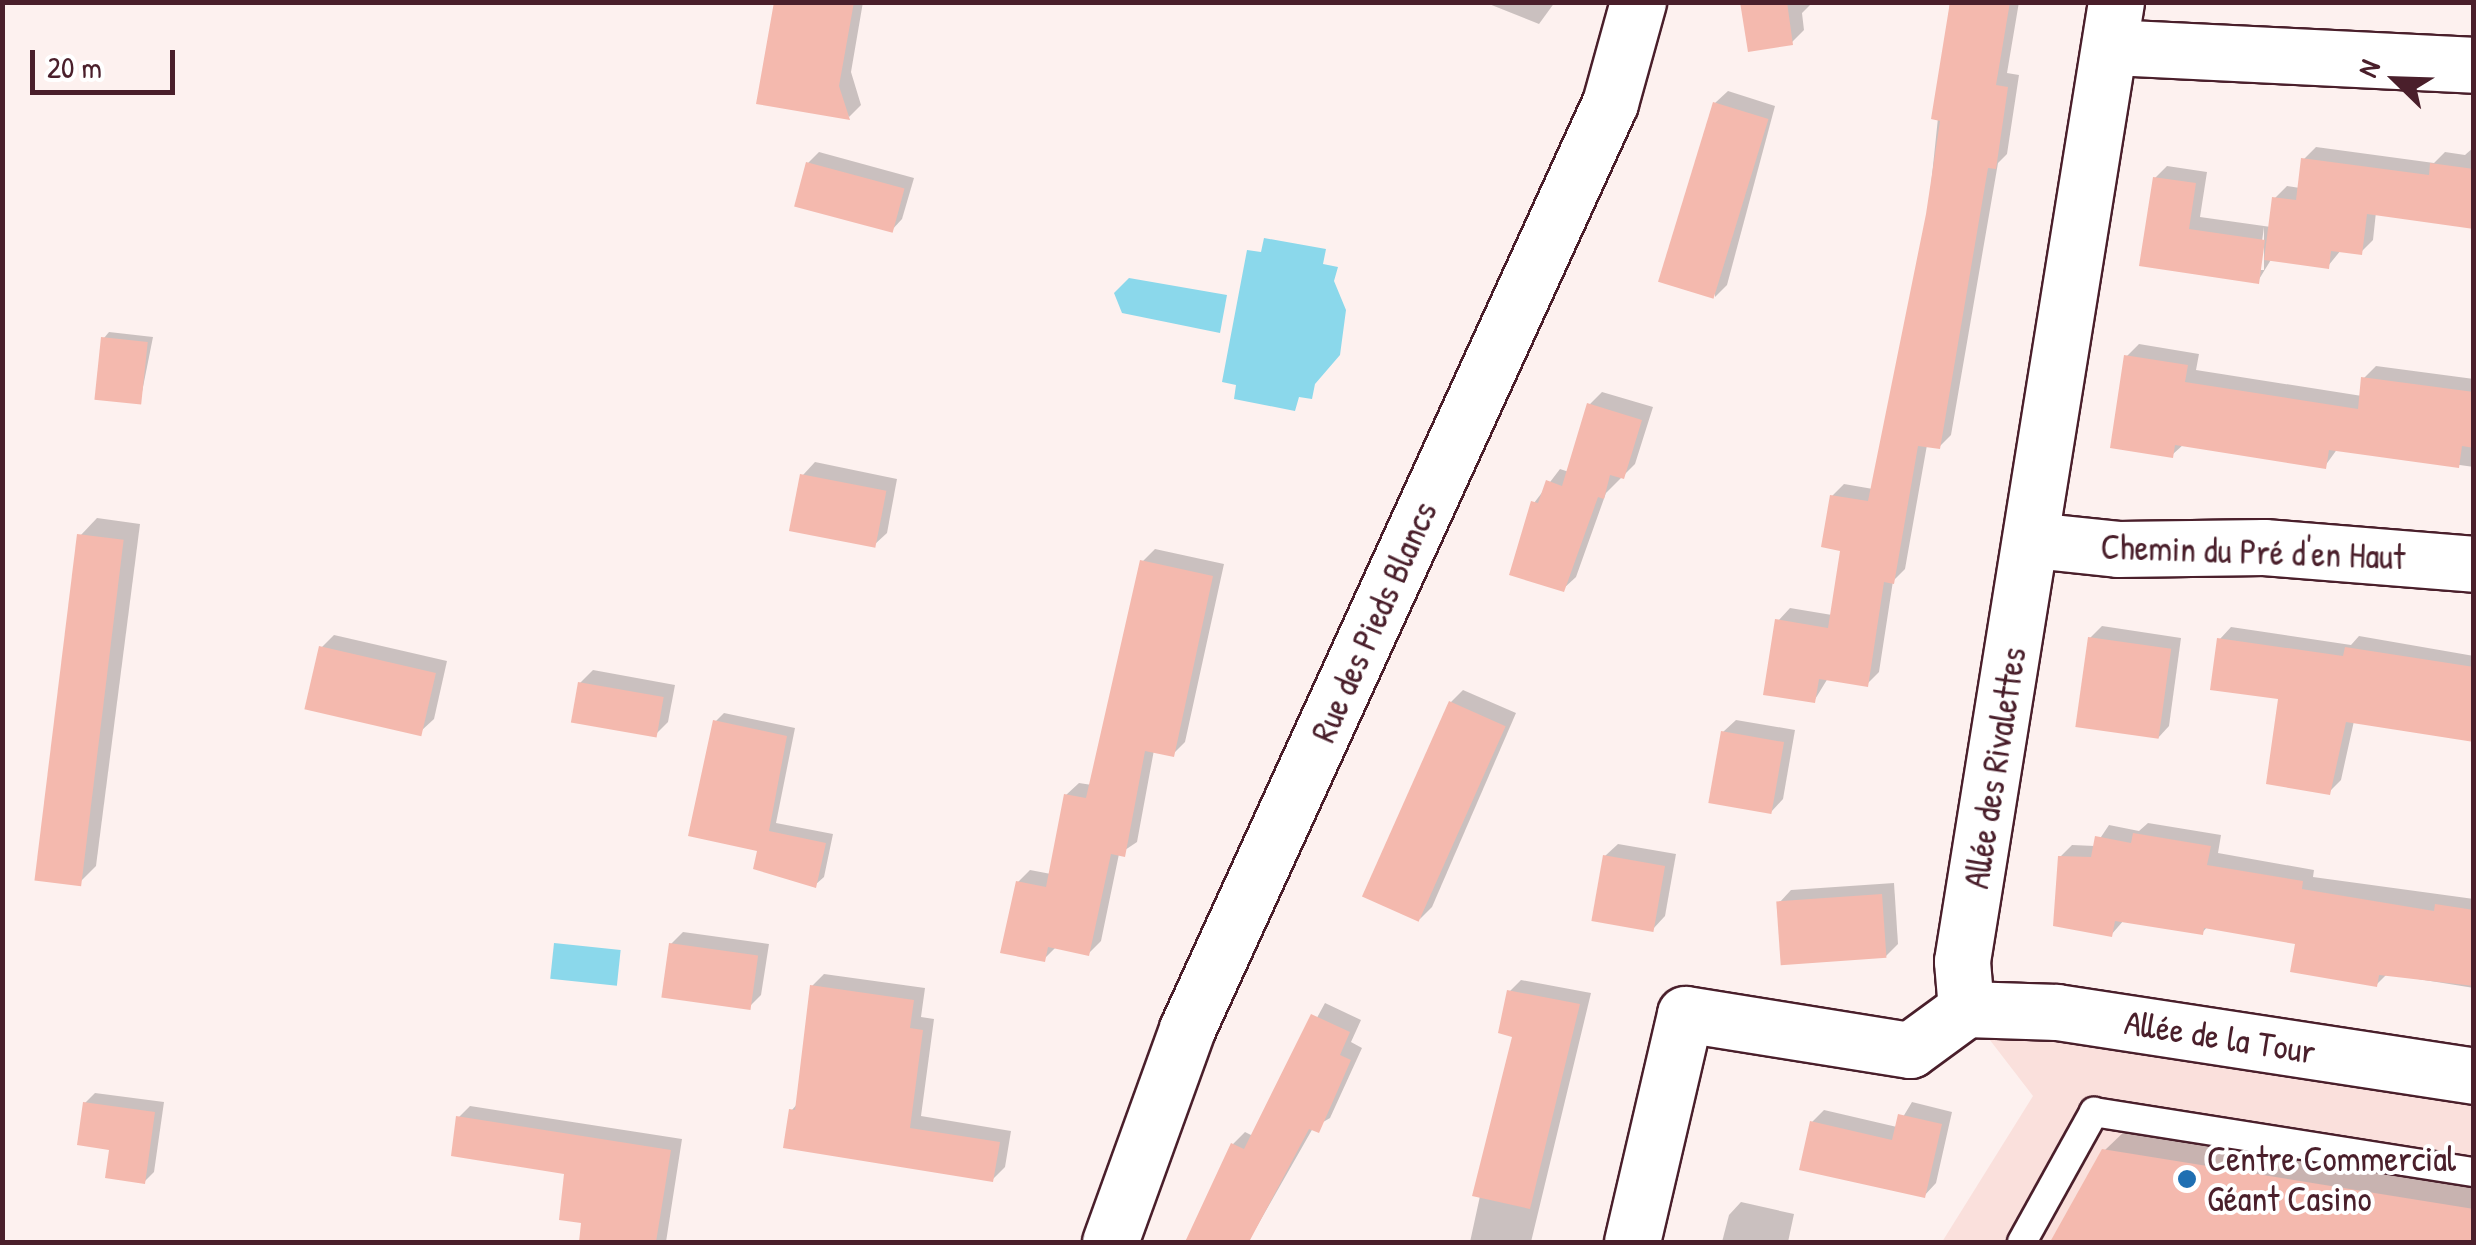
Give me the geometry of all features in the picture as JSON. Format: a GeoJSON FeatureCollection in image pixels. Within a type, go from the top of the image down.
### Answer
{"type":"FeatureCollection","features":[{"type":"Feature","properties":{"kind":"street","name":"Rue des Pieds Blancs"},"geometry":{"type":"LineString","coordinates":[[1110,1242],[1187,1029],[1610,103],[1638,2]]}},
{"type":"Feature","properties":{"kind":"street"},"geometry":{"type":"LineString","coordinates":[[2113,25],[2474,64]]}},
{"type":"Feature","properties":{"kind":"street","name":"Allée des Rivalettes"},"geometry":{"type":"LineString","coordinates":[[1966,1008],[1962,961],[2033,540],[2113,25]]}},
{"type":"Feature","properties":{"kind":"street","name":"Chemin du Pré d'en Haut"},"geometry":{"type":"LineString","coordinates":[[2033,540],[2118,549],[2264,547],[2474,564]]}},
{"type":"Feature","properties":{"kind":"street"},"geometry":{"type":"LineString","coordinates":[[1632,1242],[1684,1014],[1910,1050],[1966,1008]]}},
{"type":"Feature","properties":{"kind":"street","name":"Allée de la Tour"},"geometry":{"type":"LineString","coordinates":[[1966,1008],[2057,1012],[2474,1076]]}},
{"type":"Feature","properties":{"kind":"lane"},"geometry":{"type":"LineString","coordinates":[[2022,1242],[2094,1112],[2474,1172]]}},
{"type":"Feature","properties":{"kind":"shaded area"},"geometry":{"type":"Polygon","coordinates":[[[1966,1009],[2473,1076],[2473,1242],[1942,1242],[2033,1096],[1966,1009]]]}},
{"type":"Feature","properties":{"kind":"water"},"geometry":{"type":"Polygon","coordinates":[[[1264,238],[1326,249],[1323,264],[1338,267],[1334,281],[1346,310],[1340,355],[1315,384],[1312,399],[1299,397],[1295,411],[1234,399],[1236,385],[1222,382],[1247,250],[1261,252],[1264,238]]]}},
{"type":"Feature","properties":{"kind":"water"},"geometry":{"type":"Polygon","coordinates":[[[1129,278],[1227,295],[1220,333],[1122,313],[1114,293],[1129,278]]]}},
{"type":"Feature","properties":{"kind":"water"},"geometry":{"type":"Polygon","coordinates":[[[554,943],[621,950],[617,986],[550,979],[554,943]]]}},
{"type":"Feature","properties":{"kind":"building"},"geometry":{"type":"Polygon","coordinates":[[[774,2],[854,2],[839,86],[850,120],[756,104],[774,2]]]}},
{"type":"Feature","properties":{"kind":"building"},"geometry":{"type":"Polygon","coordinates":[[[1740,2],[1787,2],[1793,45],[1748,52],[1740,2]]]}},
{"type":"Feature","properties":{"kind":"building"},"geometry":{"type":"Polygon","coordinates":[[[1950,2],[2010,2],[1996,85],[2008,87],[1996,169],[1988,168],[1940,449],[1918,446],[1894,584],[1884,582],[1868,687],[1819,679],[1815,703],[1763,695],[1775,619],[1828,628],[1840,551],[1821,547],[1830,495],[1868,501],[1926,214],[1940,121],[1931,119],[1950,2]]]}},
{"type":"Feature","properties":{"kind":"building"},"geometry":{"type":"Polygon","coordinates":[[[1713,102],[1768,119],[1713,299],[1658,282],[1713,102]]]}},
{"type":"Feature","properties":{"kind":"building"},"geometry":{"type":"Polygon","coordinates":[[[2301,158],[2429,175],[2430,163],[2474,169],[2474,229],[2367,214],[2362,255],[2331,251],[2329,269],[2264,260],[2272,197],[2296,200],[2301,158]]]}},
{"type":"Feature","properties":{"kind":"building"},"geometry":{"type":"Polygon","coordinates":[[[806,162],[905,188],[893,233],[794,206],[806,162]]]}},
{"type":"Feature","properties":{"kind":"building"},"geometry":{"type":"Polygon","coordinates":[[[2153,177],[2196,183],[2189,229],[2265,240],[2259,284],[2139,266],[2153,177]]]}},
{"type":"Feature","properties":{"kind":"building"},"geometry":{"type":"Polygon","coordinates":[[[101,337],[148,342],[141,405],[94,400],[101,337]]]}},
{"type":"Feature","properties":{"kind":"building"},"geometry":{"type":"Polygon","coordinates":[[[2124,355],[2188,365],[2185,382],[2358,409],[2361,377],[2474,392],[2474,448],[2462,446],[2459,468],[2329,450],[2326,469],[2175,445],[2173,458],[2110,448],[2124,355]]]}},
{"type":"Feature","properties":{"kind":"building"},"geometry":{"type":"Polygon","coordinates":[[[1587,403],[1642,420],[1624,479],[1610,475],[1604,499],[1598,497],[1564,592],[1509,575],[1531,501],[1538,503],[1546,480],[1562,486],[1587,403]]]}},
{"type":"Feature","properties":{"kind":"building"},"geometry":{"type":"Polygon","coordinates":[[[800,474],[886,491],[875,548],[789,531],[800,474]]]}},
{"type":"Feature","properties":{"kind":"building"},"geometry":{"type":"Polygon","coordinates":[[[77,534],[124,540],[81,886],[34,880],[77,534]]]}},
{"type":"Feature","properties":{"kind":"building"},"geometry":{"type":"Polygon","coordinates":[[[1140,560],[1213,576],[1174,757],[1145,751],[1125,857],[1111,854],[1089,956],[1048,947],[1045,962],[1000,953],[1016,881],[1046,887],[1064,794],[1086,798],[1140,560]]]}},
{"type":"Feature","properties":{"kind":"building"},"geometry":{"type":"Polygon","coordinates":[[[2088,637],[2171,649],[2159,739],[2075,727],[2088,637]]]}},
{"type":"Feature","properties":{"kind":"building"},"geometry":{"type":"Polygon","coordinates":[[[2217,638],[2343,656],[2345,647],[2474,667],[2474,742],[2346,722],[2330,795],[2266,784],[2278,699],[2210,690],[2217,638]]]}},
{"type":"Feature","properties":{"kind":"building"},"geometry":{"type":"Polygon","coordinates":[[[319,646],[436,673],[421,736],[304,709],[319,646]]]}},
{"type":"Feature","properties":{"kind":"building"},"geometry":{"type":"Polygon","coordinates":[[[578,682],[664,697],[657,737],[571,722],[578,682]]]}},
{"type":"Feature","properties":{"kind":"building"},"geometry":{"type":"Polygon","coordinates":[[[1449,701],[1506,726],[1419,922],[1362,896],[1449,701]]]}},
{"type":"Feature","properties":{"kind":"building"},"geometry":{"type":"Polygon","coordinates":[[[713,720],[787,736],[769,831],[826,843],[816,888],[753,869],[757,851],[688,836],[713,720]]]}},
{"type":"Feature","properties":{"kind":"building"},"geometry":{"type":"Polygon","coordinates":[[[1721,731],[1784,742],[1771,814],[1708,803],[1721,731]]]}},
{"type":"Feature","properties":{"kind":"building"},"geometry":{"type":"Polygon","coordinates":[[[2133,833],[2211,846],[2207,865],[2303,881],[2302,889],[2434,911],[2435,904],[2474,910],[2474,986],[2379,975],[2377,987],[2290,972],[2295,944],[2204,928],[2203,935],[2115,921],[2112,937],[2053,926],[2058,856],[2091,857],[2095,836],[2131,843],[2133,833]]]}},
{"type":"Feature","properties":{"kind":"building"},"geometry":{"type":"Polygon","coordinates":[[[1603,855],[1665,866],[1653,932],[1591,921],[1603,855]]]}},
{"type":"Feature","properties":{"kind":"building"},"geometry":{"type":"Polygon","coordinates":[[[1882,894],[1886,958],[1781,965],[1776,901],[1882,894]]]}},
{"type":"Feature","properties":{"kind":"building"},"geometry":{"type":"Polygon","coordinates":[[[669,943],[758,956],[750,1010],[661,997],[669,943]]]}},
{"type":"Feature","properties":{"kind":"building"},"geometry":{"type":"Polygon","coordinates":[[[810,985],[914,1000],[910,1028],[923,1030],[910,1128],[1000,1142],[993,1182],[783,1148],[789,1109],[795,1110],[810,985]]]}},
{"type":"Feature","properties":{"kind":"building"},"geometry":{"type":"Polygon","coordinates":[[[1507,990],[1580,1004],[1530,1209],[1472,1196],[1512,1037],[1498,1033],[1507,990]]]}},
{"type":"Feature","properties":{"kind":"building"},"geometry":{"type":"Polygon","coordinates":[[[1311,1014],[1350,1032],[1340,1055],[1351,1060],[1319,1133],[1309,1129],[1249,1242],[1185,1242],[1231,1143],[1244,1149],[1311,1014]]]}},
{"type":"Feature","properties":{"kind":"building"},"geometry":{"type":"Polygon","coordinates":[[[83,1102],[155,1112],[145,1184],[105,1178],[109,1150],[77,1145],[83,1102]]]}},
{"type":"Feature","properties":{"kind":"building"},"geometry":{"type":"Polygon","coordinates":[[[1898,1114],[1942,1124],[1925,1198],[1799,1170],[1810,1121],[1892,1140],[1898,1114]]]}},
{"type":"Feature","properties":{"kind":"building"},"geometry":{"type":"Polygon","coordinates":[[[456,1116],[671,1150],[656,1242],[579,1242],[581,1223],[559,1220],[564,1174],[451,1156],[456,1116]]]}},
{"type":"Feature","properties":{"kind":"building","name":"Centre Commercial Géant Casino"},"geometry":{"type":"Polygon","coordinates":[[[2102,1149],[2474,1209],[2474,1242],[2050,1242],[2102,1149]]]}},
{"type":"Feature","properties":{"kind":"place","name":"Centre Commercial Géant Casino"},"geometry":{"type":"Point","coordinates":[2187,1179]}}]}
